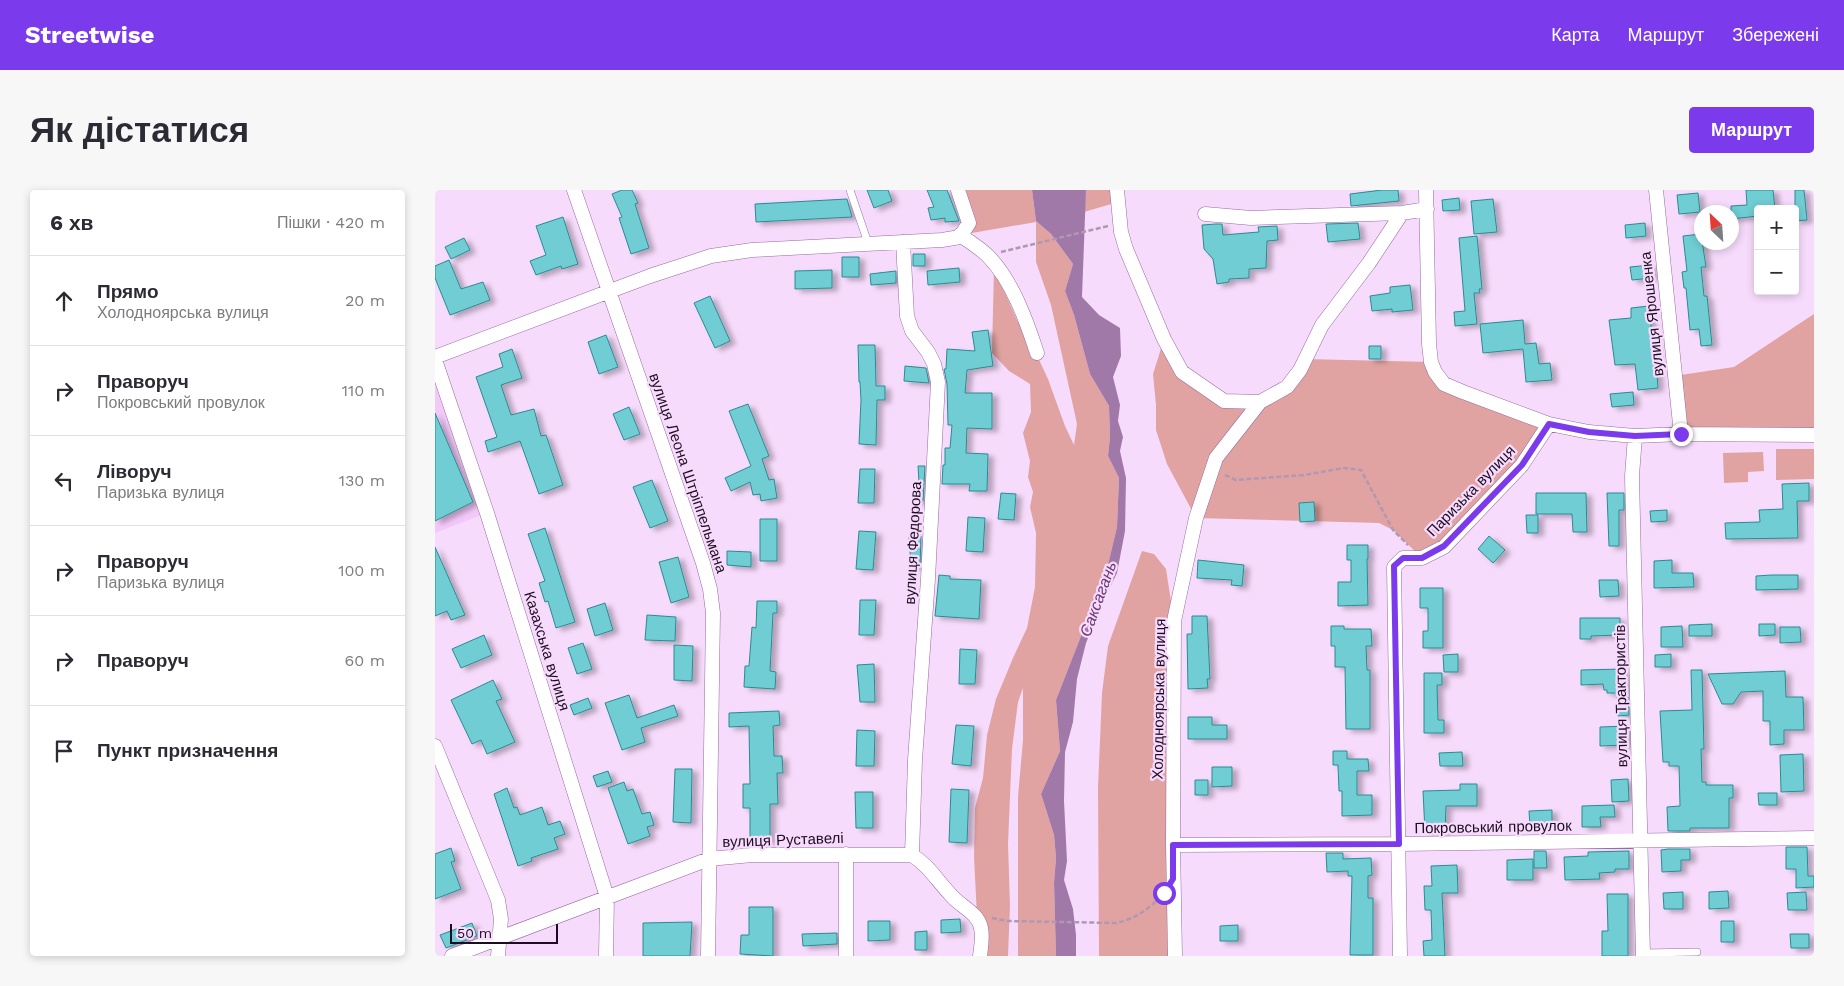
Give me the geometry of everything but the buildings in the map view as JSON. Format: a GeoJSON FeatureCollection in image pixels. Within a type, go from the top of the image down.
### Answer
{"type":"FeatureCollection","features":[{"type":"Feature","properties":{"kind":"street","name":"вулиця Леона Штріппельмана"},"geometry":{"type":"LineString","coordinates":[[574,190],[703,563],[710,589],[713,613],[708,956]]}},
{"type":"Feature","properties":{"kind":"street"},"geometry":{"type":"LineString","coordinates":[[435,359],[609,291],[711,256],[752,250],[942,240],[960,237],[969,223],[959,190]]}},
{"type":"Feature","properties":{"kind":"street"},"geometry":{"type":"LineString","coordinates":[[1117,190],[1119,219],[1126,249],[1164,339],[1182,372],[1224,401],[1260,402],[1287,387],[1299,370],[1322,324],[1369,263],[1402,213]]}},
{"type":"Feature","properties":{"kind":"street"},"geometry":{"type":"LineString","coordinates":[[1426,190],[1429,344],[1431,362],[1435,372],[1444,384],[1549,424],[1589,432],[1635,436],[1681,434],[1814,435]]}},
{"type":"Feature","properties":{"kind":"street","name":"вулиця Ярошенка"},"geometry":{"type":"LineString","coordinates":[[1656,190],[1681,434]]}},
{"type":"Feature","properties":{"kind":"street"},"geometry":{"type":"LineString","coordinates":[[1205,214],[1251,218],[1402,213],[1427,209]]}},
{"type":"Feature","properties":{"kind":"street"},"geometry":{"type":"LineString","coordinates":[[960,235],[988,255],[1001,274],[1021,309],[1037,354]]}},
{"type":"Feature","properties":{"kind":"street","name":"вулиця Федорова"},"geometry":{"type":"LineString","coordinates":[[903,242],[907,316],[912,331],[928,352],[934,364],[938,382],[928,579],[915,760],[912,855]]}},
{"type":"Feature","properties":{"kind":"street","name":"Казахська вулиця"},"geometry":{"type":"LineString","coordinates":[[435,359],[487,513],[607,897],[606,956]]}},
{"type":"Feature","properties":{"kind":"street","name":"Холодноярська вулиця"},"geometry":{"type":"LineString","coordinates":[[1175,956],[1173,879],[1174,621],[1196,518],[1216,458],[1260,402]]}},
{"type":"Feature","properties":{"kind":"street","name":"Паризька вулиця"},"geometry":{"type":"LineString","coordinates":[[1400,956],[1394,566],[1403,558],[1422,558],[1451,540],[1522,465],[1549,424]]}},
{"type":"Feature","properties":{"kind":"street","name":"вулиця Трактористів"},"geometry":{"type":"LineString","coordinates":[[1635,436],[1632,476],[1643,954]]}},
{"type":"Feature","properties":{"kind":"street"},"geometry":{"type":"LineString","coordinates":[[435,746],[498,900],[501,919],[498,956]]}},
{"type":"Feature","properties":{"kind":"street","name":"Покровський провулок"},"geometry":{"type":"LineString","coordinates":[[1173,845],[1814,838]]}},
{"type":"Feature","properties":{"kind":"street"},"geometry":{"type":"LineString","coordinates":[[846,854],[846,956]]}},
{"type":"Feature","properties":{"kind":"street","name":"вулиця Руставелі"},"geometry":{"type":"LineString","coordinates":[[452,956],[709,859],[752,855],[912,855]]}},
{"type":"Feature","properties":{"kind":"street"},"geometry":{"type":"LineString","coordinates":[[912,855],[929,867],[951,896],[973,914],[981,928],[980,956]]}},
{"type":"Feature","properties":{"kind":"lane"},"geometry":{"type":"LineString","coordinates":[[850,190],[868,243]]}},
{"type":"Feature","properties":{"kind":"lane"},"geometry":{"type":"LineString","coordinates":[[1643,954],[1697,952]]}},
{"type":"Feature","properties":{"kind":"path"},"geometry":{"type":"LineString","coordinates":[[988,255],[1093,230]]}},
{"type":"Feature","properties":{"kind":"path"},"geometry":{"type":"LineString","coordinates":[[1212,470],[1236,480],[1295,476],[1344,468],[1361,470],[1393,530],[1422,558]]}},
{"type":"Feature","properties":{"kind":"path"},"geometry":{"type":"LineString","coordinates":[[1007,921],[1116,923],[1130,920],[1151,907],[1164,893],[1173,879]]}},
{"type":"Feature","properties":{"kind":"shaded area"},"geometry":{"type":"Polygon","coordinates":[[[958,190],[1032,190],[1036,221],[1051,234],[1073,264],[1065,291],[1074,315],[1090,374],[1109,406],[1110,437],[1108,456],[1119,478],[1117,527],[1107,569],[1093,599],[1056,700],[1060,751],[1041,794],[1054,835],[1056,858],[1054,883],[1056,956],[1018,956],[1018,797],[1023,740],[1023,688],[1018,702],[1012,749],[1008,844],[1010,906],[1008,956],[980,956],[974,935],[977,917],[974,857],[975,808],[983,778],[987,735],[996,699],[1027,628],[1035,587],[1036,533],[1030,507],[1033,492],[1028,477],[1030,461],[1023,433],[1031,412],[1030,384],[1009,371],[992,353],[994,268],[1017,320],[1033,347],[1048,379],[1074,445],[1077,424],[1051,305],[1036,262],[1036,222],[960,235],[969,223],[958,190]]]}},
{"type":"Feature","properties":{"kind":"shaded area"},"geometry":{"type":"Polygon","coordinates":[[[1086,190],[1117,190],[1118,202],[1084,212],[1086,190]]]}},
{"type":"Feature","properties":{"kind":"shaded area"},"geometry":{"type":"Polygon","coordinates":[[[1814,314],[1814,435],[1681,434],[1674,376],[1734,367],[1814,314]]]}},
{"type":"Feature","properties":{"kind":"shaded area"},"geometry":{"type":"Polygon","coordinates":[[[1164,339],[1182,372],[1224,401],[1260,402],[1287,387],[1305,359],[1431,362],[1435,372],[1549,424],[1444,547],[1422,558],[1393,530],[1379,523],[1196,518],[1167,464],[1156,430],[1153,374],[1164,339]]]}},
{"type":"Feature","properties":{"kind":"shaded area"},"geometry":{"type":"Polygon","coordinates":[[[435,360],[487,513],[435,533],[435,360]]]}},
{"type":"Feature","properties":{"kind":"shaded area"},"geometry":{"type":"Polygon","coordinates":[[[1776,449],[1814,449],[1814,479],[1776,480],[1776,449]]]}},
{"type":"Feature","properties":{"kind":"shaded area"},"geometry":{"type":"Polygon","coordinates":[[[1763,452],[1764,471],[1748,472],[1748,482],[1724,483],[1723,453],[1763,452]]]}},
{"type":"Feature","properties":{"kind":"shaded area"},"geometry":{"type":"Polygon","coordinates":[[[1142,551],[1154,554],[1166,569],[1174,621],[1175,956],[1099,956],[1098,788],[1102,693],[1108,646],[1142,551]]]}},
{"type":"Feature","properties":{"kind":"water","name":"Саксагань"},"geometry":{"type":"Polygon","coordinates":[[[1032,190],[1086,190],[1082,297],[1099,315],[1120,328],[1121,356],[1113,377],[1120,405],[1118,421],[1123,437],[1120,451],[1126,478],[1125,531],[1117,573],[1086,643],[1077,679],[1073,722],[1065,752],[1064,801],[1067,861],[1064,880],[1073,909],[1076,956],[1056,956],[1054,883],[1056,858],[1054,835],[1041,794],[1060,751],[1056,700],[1093,599],[1107,569],[1117,527],[1119,478],[1108,456],[1110,437],[1109,406],[1090,374],[1074,315],[1065,291],[1073,264],[1051,234],[1036,221],[1032,190]]]}},
{"type":"Feature","properties":{"kind":"route"},"geometry":{"type":"LineString","coordinates":[[1164,893],[1173,879],[1173,845],[1399,844],[1394,566],[1403,558],[1422,558],[1444,546],[1522,465],[1549,424],[1589,432],[1635,436],[1681,434]]}}]}
